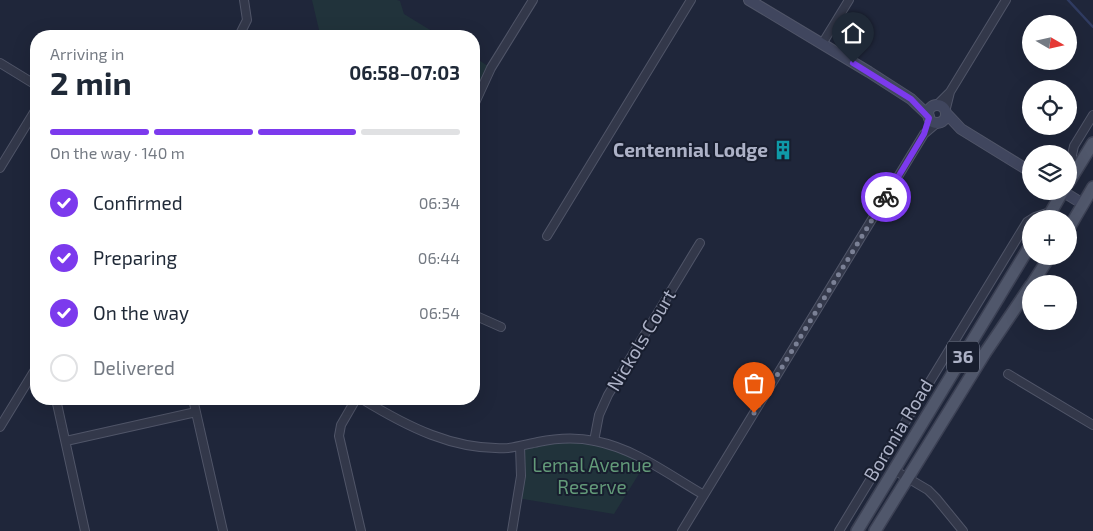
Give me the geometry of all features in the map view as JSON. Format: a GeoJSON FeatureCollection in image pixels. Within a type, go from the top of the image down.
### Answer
{"type":"FeatureCollection","features":[{"type":"Feature","properties":{"kind":"main road"},"geometry":{"type":"LineString","coordinates":[[1077,169],[1093,143]]}},
{"type":"Feature","properties":{"kind":"main road"},"geometry":{"type":"LineString","coordinates":[[1077,214],[1093,187]]}},
{"type":"Feature","properties":{"kind":"main road","name":"Boronia Road"},"geometry":{"type":"LineString","coordinates":[[857,531],[1022,259]]}},
{"type":"Feature","properties":{"kind":"main road","name":"Boronia Road"},"geometry":{"type":"LineString","coordinates":[[876,531],[985,353],[1022,299]]}},
{"type":"Feature","properties":{"kind":"street"},"geometry":{"type":"LineString","coordinates":[[242,30],[247,20],[244,0]]}},
{"type":"Feature","properties":{"kind":"street"},"geometry":{"type":"LineString","coordinates":[[480,92],[491,68],[533,0]]}},
{"type":"Feature","properties":{"kind":"street"},"geometry":{"type":"LineString","coordinates":[[547,236],[691,0]]}},
{"type":"Feature","properties":{"kind":"street"},"geometry":{"type":"LineString","coordinates":[[749,0],[911,99],[933,120],[961,129],[1022,166]]}},
{"type":"Feature","properties":{"kind":"street"},"geometry":{"type":"LineString","coordinates":[[822,44],[849,0]]}},
{"type":"Feature","properties":{"kind":"street"},"geometry":{"type":"LineString","coordinates":[[933,120],[929,111],[950,92],[1006,0]]}},
{"type":"Feature","properties":{"kind":"street"},"geometry":{"type":"LineString","coordinates":[[0,63],[30,81]]}},
{"type":"Feature","properties":{"kind":"street"},"geometry":{"type":"LineString","coordinates":[[933,120],[944,119],[950,92]]}},
{"type":"Feature","properties":{"kind":"street"},"geometry":{"type":"LineString","coordinates":[[911,99],[941,106],[961,129]]}},
{"type":"Feature","properties":{"kind":"street"},"geometry":{"type":"LineString","coordinates":[[1075,145],[1093,115]]}},
{"type":"Feature","properties":{"kind":"street"},"geometry":{"type":"LineString","coordinates":[[0,168],[30,119]]}},
{"type":"Feature","properties":{"kind":"street"},"geometry":{"type":"LineString","coordinates":[[682,531],[933,120]]}},
{"type":"Feature","properties":{"kind":"street"},"geometry":{"type":"LineString","coordinates":[[1077,200],[1083,204]]}},
{"type":"Feature","properties":{"kind":"street"},"geometry":{"type":"LineString","coordinates":[[839,531],[1022,232]]}},
{"type":"Feature","properties":{"kind":"street","name":"Nickols Court"},"geometry":{"type":"LineString","coordinates":[[594,441],[599,415],[608,395],[700,244]]}},
{"type":"Feature","properties":{"kind":"street"},"geometry":{"type":"LineString","coordinates":[[480,318],[501,328]]}},
{"type":"Feature","properties":{"kind":"street"},"geometry":{"type":"LineString","coordinates":[[1008,374],[1093,424]]}},
{"type":"Feature","properties":{"kind":"street"},"geometry":{"type":"LineString","coordinates":[[0,427],[30,380]]}},
{"type":"Feature","properties":{"kind":"street"},"geometry":{"type":"LineString","coordinates":[[57,405],[85,531]]}},
{"type":"Feature","properties":{"kind":"street"},"geometry":{"type":"LineString","coordinates":[[194,405],[223,531]]}},
{"type":"Feature","properties":{"kind":"street"},"geometry":{"type":"LineString","coordinates":[[352,405],[340,425],[339,436],[360,531]]}},
{"type":"Feature","properties":{"kind":"street"},"geometry":{"type":"LineString","coordinates":[[373,405],[403,422],[448,441],[484,447],[509,448],[557,439],[576,439],[617,447],[641,457],[704,495]]}},
{"type":"Feature","properties":{"kind":"street"},"geometry":{"type":"LineString","coordinates":[[66,441],[196,412]]}},
{"type":"Feature","properties":{"kind":"street"},"geometry":{"type":"LineString","coordinates":[[512,531],[521,476],[520,446]]}},
{"type":"Feature","properties":{"kind":"street"},"geometry":{"type":"LineString","coordinates":[[894,470],[932,494],[963,531]]}},
{"type":"Feature","properties":{"kind":"green space"},"geometry":{"type":"Polygon","coordinates":[[[312,0],[397,0],[400,1],[404,14],[430,30],[319,30],[312,0]]]}},
{"type":"Feature","properties":{"kind":"green space"},"geometry":{"type":"Polygon","coordinates":[[[480,61],[491,68],[480,92],[480,61]]]}},
{"type":"Feature","properties":{"kind":"green space","name":"Lemal Avenue Reserve"},"geometry":{"type":"Polygon","coordinates":[[[585,440],[647,461],[614,514],[517,498],[520,446],[585,440]]]}},
{"type":"Feature","properties":{"kind":"waterway"},"geometry":{"type":"LineString","coordinates":[[1068,0],[1093,27]]}},
{"type":"Feature","properties":{"kind":"way so far"},"geometry":{"type":"LineString","coordinates":[[754,413],[886,197]]}},
{"type":"Feature","properties":{"kind":"place","name":"Centennial Lodge"},"geometry":{"type":"Point","coordinates":[783,150]}},
{"type":"Feature","properties":{"kind":"route"},"geometry":{"type":"LineString","coordinates":[[853,63],[911,99],[929,118],[924,134],[886,197]]}}]}
